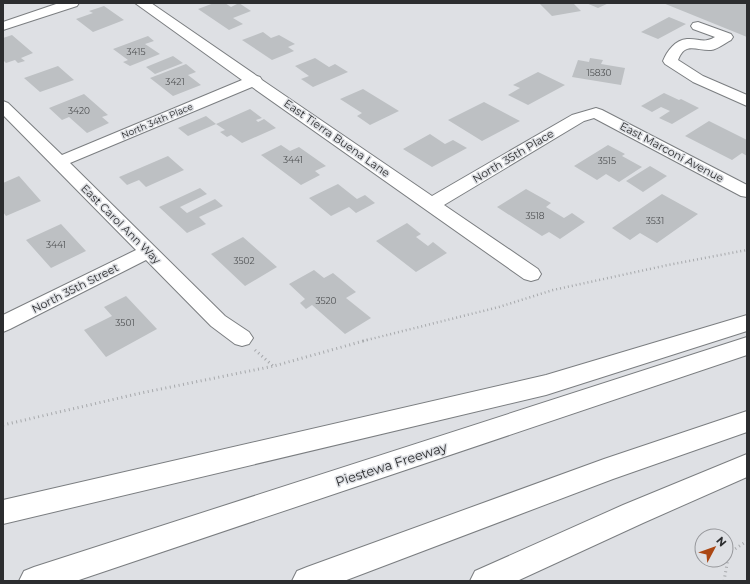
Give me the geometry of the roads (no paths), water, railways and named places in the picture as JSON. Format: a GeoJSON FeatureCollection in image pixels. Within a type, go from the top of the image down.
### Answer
{"type":"FeatureCollection","features":[{"type":"Feature","properties":{"kind":"highway"},"geometry":{"type":"LineString","coordinates":[[3,512],[546,385],[747,323]]}},
{"type":"Feature","properties":{"kind":"highway","name":"Piestewa Freeway"},"geometry":{"type":"LineString","coordinates":[[34,581],[747,346]]}},
{"type":"Feature","properties":{"kind":"highway"},"geometry":{"type":"LineString","coordinates":[[307,581],[604,471],[747,421]]}},
{"type":"Feature","properties":{"kind":"highway"},"geometry":{"type":"LineString","coordinates":[[485,581],[632,514],[747,465]]}},
{"type":"Feature","properties":{"kind":"street"},"geometry":{"type":"LineString","coordinates":[[3,26],[72,3]]}},
{"type":"Feature","properties":{"kind":"street","name":"East Tierra Buena Lane"},"geometry":{"type":"LineString","coordinates":[[142,3],[255,80],[531,274]]}},
{"type":"Feature","properties":{"kind":"street"},"geometry":{"type":"LineString","coordinates":[[698,26],[726,37],[710,46],[688,43],[674,51],[670,61],[698,80],[747,101]]}},
{"type":"Feature","properties":{"kind":"street","name":"North 34th Place"},"geometry":{"type":"LineString","coordinates":[[59,162],[255,80]]}},
{"type":"Feature","properties":{"kind":"street","name":"East Carol Ann Way"},"geometry":{"type":"LineString","coordinates":[[3,106],[147,252],[218,321],[242,338]]}},
{"type":"Feature","properties":{"kind":"street","name":"North 35th Place"},"geometry":{"type":"LineString","coordinates":[[432,204],[578,118],[596,113]]}},
{"type":"Feature","properties":{"kind":"street","name":"East Marconi Avenue"},"geometry":{"type":"LineString","coordinates":[[596,113],[747,192]]}},
{"type":"Feature","properties":{"kind":"street","name":"North 35th Street"},"geometry":{"type":"LineString","coordinates":[[3,324],[147,252]]}}]}
